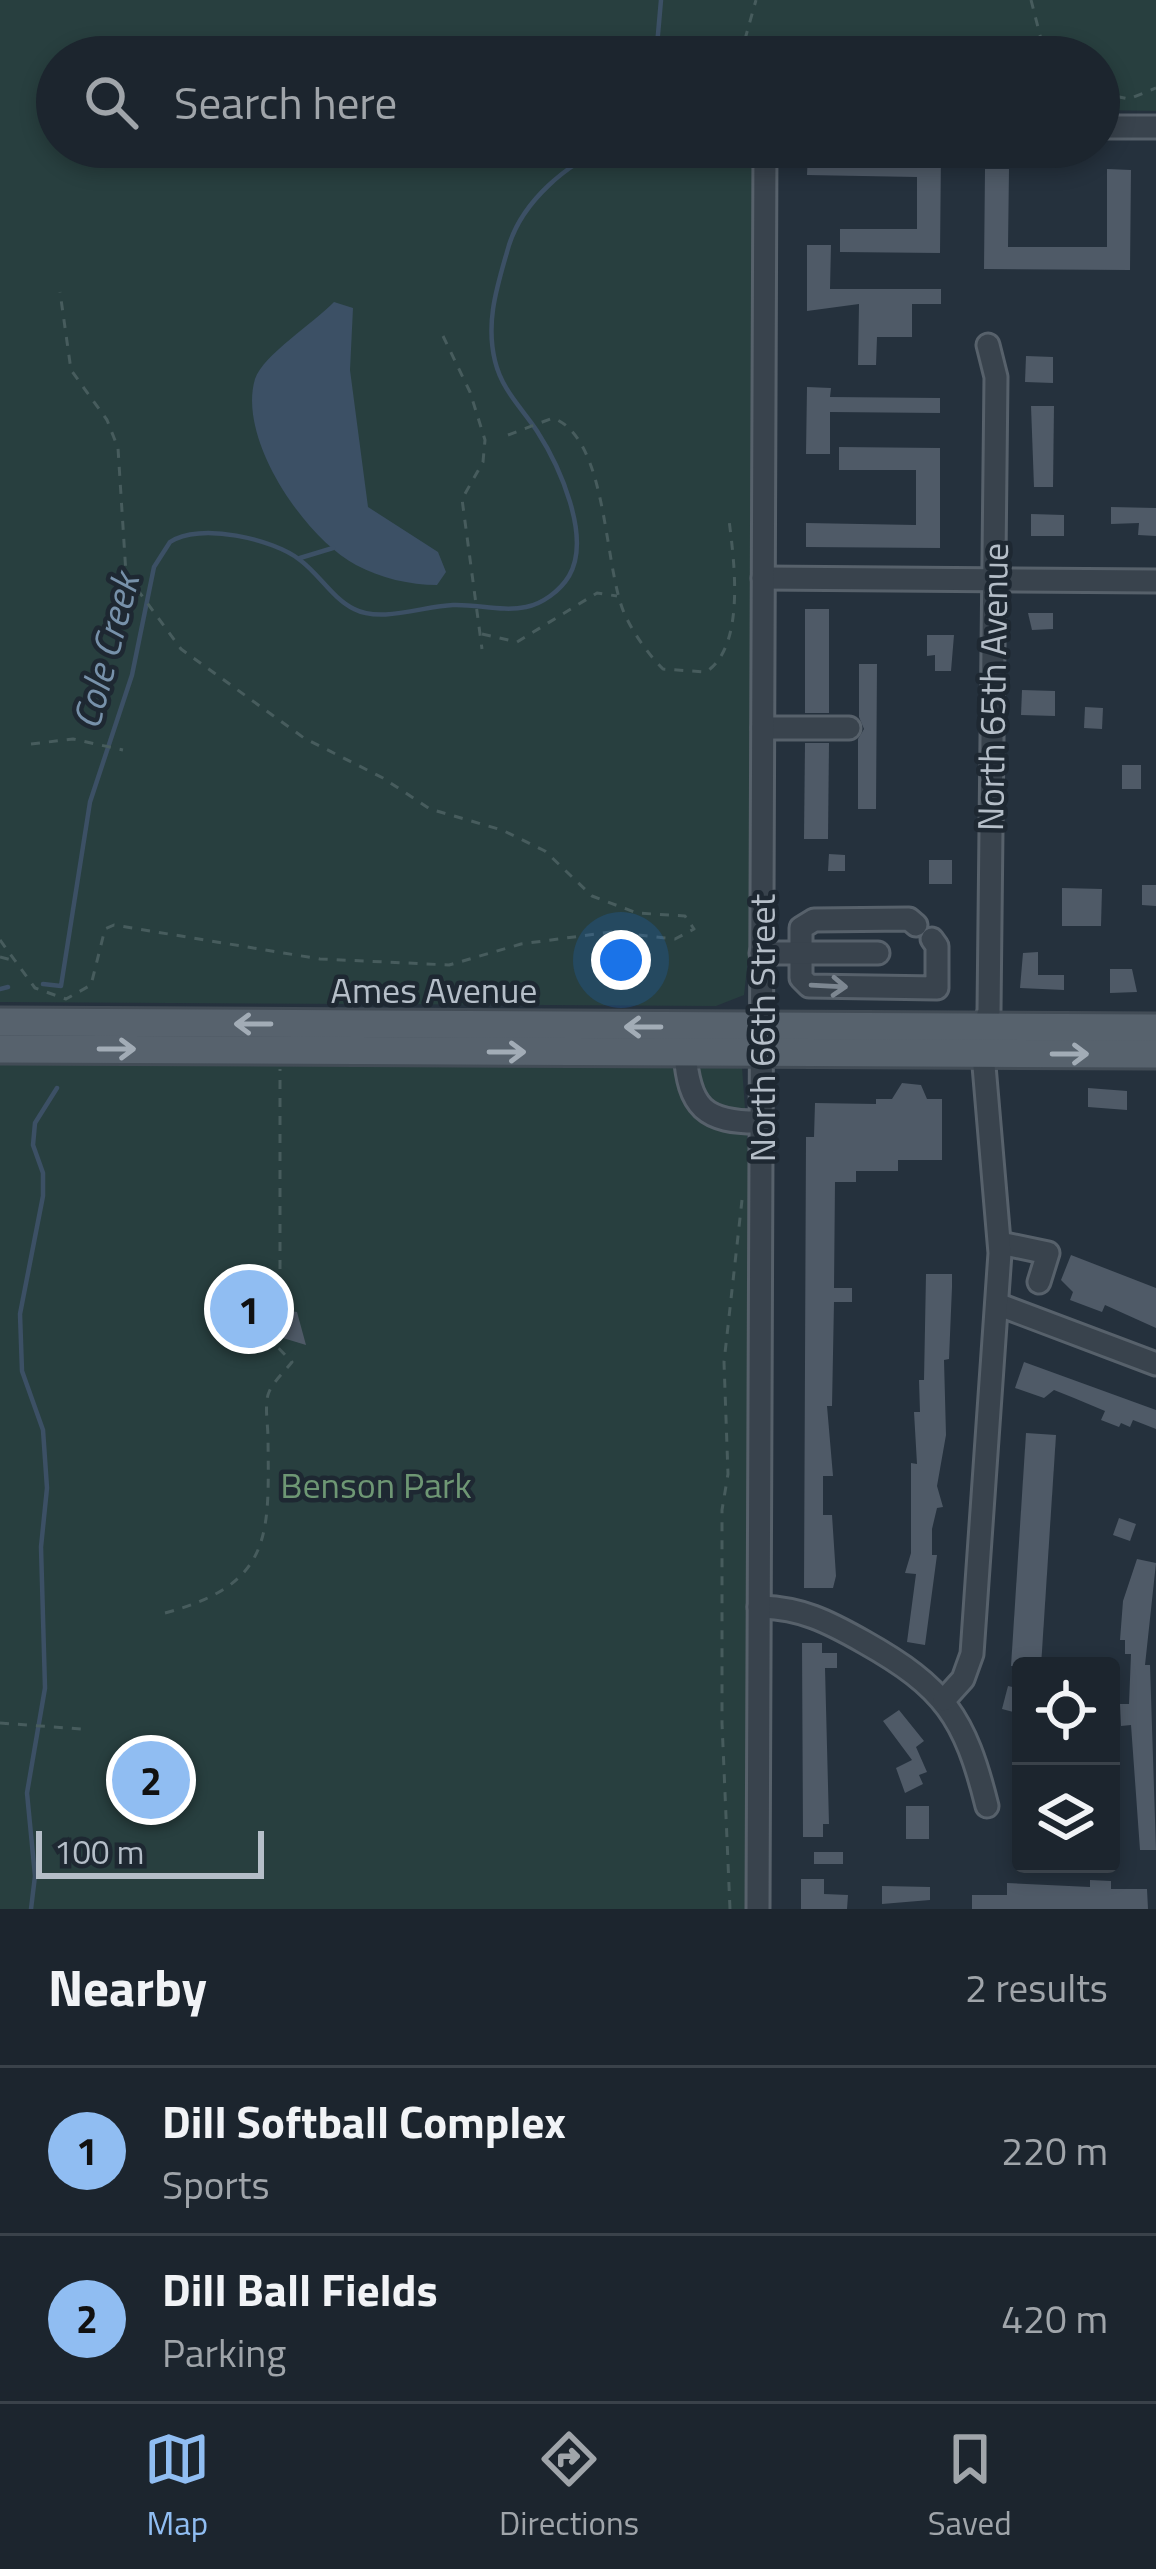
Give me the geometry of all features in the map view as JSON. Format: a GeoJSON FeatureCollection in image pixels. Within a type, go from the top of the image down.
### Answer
{"type":"FeatureCollection","features":[{"type":"Feature","properties":{"kind":"main road","name":"Ames Avenue"},"geometry":{"type":"LineString","coordinates":[[0,1022],[984,1041],[1156,1054]]}},
{"type":"Feature","properties":{"kind":"main road","name":"Ames Avenue"},"geometry":{"type":"LineString","coordinates":[[984,1041],[1156,1028]]}},
{"type":"Feature","properties":{"kind":"main road","name":"Ames Avenue"},"geometry":{"type":"LineString","coordinates":[[0,1049],[685,1053],[760,1040]]}},
{"type":"Feature","properties":{"kind":"street"},"geometry":{"type":"LineString","coordinates":[[1120,127],[1156,127]]}},
{"type":"Feature","properties":{"kind":"street","name":"North 66th Street"},"geometry":{"type":"LineString","coordinates":[[758,1909],[765,168]]}},
{"type":"Feature","properties":{"kind":"street","name":"North 65th Avenue"},"geometry":{"type":"LineString","coordinates":[[944,1700],[963,1679],[972,1654],[1000,1243],[984,1041],[989,1011],[996,377],[988,345]]}},
{"type":"Feature","properties":{"kind":"street"},"geometry":{"type":"LineString","coordinates":[[763,578],[1156,581]]}},
{"type":"Feature","properties":{"kind":"street"},"geometry":{"type":"LineString","coordinates":[[763,728],[849,728]]}},
{"type":"Feature","properties":{"kind":"street"},"geometry":{"type":"LineString","coordinates":[[909,919],[938,946],[937,988],[809,986],[801,978],[800,952],[801,928],[814,920],[909,919]]}},
{"type":"Feature","properties":{"kind":"street"},"geometry":{"type":"LineString","coordinates":[[761,952],[878,953]]}},
{"type":"Feature","properties":{"kind":"street"},"geometry":{"type":"LineString","coordinates":[[685,1053],[687,1087],[701,1108],[726,1120],[761,1122]]}},
{"type":"Feature","properties":{"kind":"street"},"geometry":{"type":"LineString","coordinates":[[1000,1243],[1048,1253],[1039,1282]]}},
{"type":"Feature","properties":{"kind":"street"},"geometry":{"type":"LineString","coordinates":[[997,1304],[1156,1364]]}},
{"type":"Feature","properties":{"kind":"street"},"geometry":{"type":"LineString","coordinates":[[759,1606],[820,1617],[918,1674],[944,1700],[968,1739],[987,1806]]}},
{"type":"Feature","properties":{"kind":"path"},"geometry":{"type":"LineString","coordinates":[[746,36],[756,0]]}},
{"type":"Feature","properties":{"kind":"path"},"geometry":{"type":"LineString","coordinates":[[1031,0],[1040,36]]}},
{"type":"Feature","properties":{"kind":"path"},"geometry":{"type":"LineString","coordinates":[[1120,97],[1129,99],[1156,88]]}},
{"type":"Feature","properties":{"kind":"path"},"geometry":{"type":"LineString","coordinates":[[0,940],[43,994],[66,999],[87,992],[105,929],[114,925],[297,956],[449,965],[521,944],[611,932],[675,939],[694,929],[685,916],[637,913],[606,903],[579,887],[559,861],[529,842],[443,817],[304,738],[200,667],[130,585],[123,556],[118,448],[107,420],[71,370],[60,292]]}},
{"type":"Feature","properties":{"kind":"path"},"geometry":{"type":"LineString","coordinates":[[443,336],[470,392],[485,440],[484,462],[462,499],[478,584],[482,649]]}},
{"type":"Feature","properties":{"kind":"path"},"geometry":{"type":"LineString","coordinates":[[508,435],[554,418],[572,430],[591,467],[619,596],[636,633],[663,668],[696,673],[714,667],[724,649],[732,610],[729,520]]}},
{"type":"Feature","properties":{"kind":"path"},"geometry":{"type":"LineString","coordinates":[[482,634],[517,642],[597,593],[619,596]]}},
{"type":"Feature","properties":{"kind":"path"},"geometry":{"type":"LineString","coordinates":[[31,744],[82,740],[123,750]]}},
{"type":"Feature","properties":{"kind":"path"},"geometry":{"type":"LineString","coordinates":[[0,957],[16,962]]}},
{"type":"Feature","properties":{"kind":"path"},"geometry":{"type":"LineString","coordinates":[[165,1613],[216,1596],[243,1576],[261,1551],[269,1524],[268,1393],[292,1362],[255,1324],[280,1298],[280,1062]]}},
{"type":"Feature","properties":{"kind":"path"},"geometry":{"type":"LineString","coordinates":[[730,1909],[722,1724],[722,1510],[728,1474],[724,1362],[743,1195]]}},
{"type":"Feature","properties":{"kind":"path"},"geometry":{"type":"LineString","coordinates":[[1,1723],[81,1730]]}},
{"type":"Feature","properties":{"kind":"green space"},"geometry":{"type":"Polygon","coordinates":[[[0,0],[1156,0],[1156,111],[1120,110],[1120,36],[36,36],[36,168],[753,168],[752,924],[744,995],[716,1006],[0,1002],[0,0]]]}},
{"type":"Feature","properties":{"kind":"green space","name":"Benson Park"},"geometry":{"type":"Polygon","coordinates":[[[0,1059],[742,1067],[751,1191],[750,1909],[0,1909],[0,1059]]]}},
{"type":"Feature","properties":{"kind":"water"},"geometry":{"type":"Polygon","coordinates":[[[334,302],[353,308],[350,370],[368,507],[438,552],[446,572],[437,585],[385,577],[336,552],[297,510],[256,430],[252,403],[260,370],[334,302]]]}},
{"type":"Feature","properties":{"kind":"building"},"geometry":{"type":"Polygon","coordinates":[[[807,168],[941,168],[940,253],[840,252],[840,229],[917,229],[917,177],[807,175],[807,168]]]}},
{"type":"Feature","properties":{"kind":"building"},"geometry":{"type":"Polygon","coordinates":[[[985,169],[1009,169],[1008,247],[1107,247],[1107,169],[1131,170],[1130,270],[984,269],[985,169]]]}},
{"type":"Feature","properties":{"kind":"building"},"geometry":{"type":"Polygon","coordinates":[[[807,245],[831,245],[830,289],[941,289],[941,304],[912,304],[912,337],[877,337],[876,365],[858,365],[859,304],[807,311],[807,245]]]}},
{"type":"Feature","properties":{"kind":"building"},"geometry":{"type":"Polygon","coordinates":[[[1026,356],[1053,357],[1053,383],[1025,382],[1026,356]]]}},
{"type":"Feature","properties":{"kind":"building"},"geometry":{"type":"Polygon","coordinates":[[[807,387],[831,388],[830,397],[940,398],[940,413],[830,412],[830,454],[806,454],[807,387]]]}},
{"type":"Feature","properties":{"kind":"building"},"geometry":{"type":"Polygon","coordinates":[[[1031,406],[1054,406],[1053,487],[1034,487],[1031,406]]]}},
{"type":"Feature","properties":{"kind":"building"},"geometry":{"type":"Polygon","coordinates":[[[839,447],[940,448],[940,548],[806,547],[806,523],[916,525],[916,470],[839,470],[839,447]]]}},
{"type":"Feature","properties":{"kind":"building"},"geometry":{"type":"Polygon","coordinates":[[[1111,507],[1156,508],[1156,536],[1138,535],[1139,523],[1111,524],[1111,507]]]}},
{"type":"Feature","properties":{"kind":"building"},"geometry":{"type":"Polygon","coordinates":[[[1031,514],[1064,515],[1064,536],[1031,536],[1031,514]]]}},
{"type":"Feature","properties":{"kind":"building"},"geometry":{"type":"Polygon","coordinates":[[[805,609],[829,609],[829,713],[805,713],[805,609]]]}},
{"type":"Feature","properties":{"kind":"building"},"geometry":{"type":"Polygon","coordinates":[[[1028,613],[1053,613],[1053,629],[1032,630],[1028,613]]]}},
{"type":"Feature","properties":{"kind":"building"},"geometry":{"type":"Polygon","coordinates":[[[927,635],[954,635],[951,671],[935,671],[935,655],[927,656],[927,635]]]}},
{"type":"Feature","properties":{"kind":"building"},"geometry":{"type":"Polygon","coordinates":[[[859,664],[877,664],[876,809],[858,809],[858,739],[864,729],[859,717],[859,664]]]}},
{"type":"Feature","properties":{"kind":"building"},"geometry":{"type":"Polygon","coordinates":[[[1022,690],[1055,691],[1055,716],[1021,715],[1022,690]]]}},
{"type":"Feature","properties":{"kind":"building"},"geometry":{"type":"Polygon","coordinates":[[[1085,707],[1103,708],[1102,729],[1084,728],[1085,707]]]}},
{"type":"Feature","properties":{"kind":"building"},"geometry":{"type":"Polygon","coordinates":[[[805,743],[829,743],[828,839],[804,839],[805,743]]]}},
{"type":"Feature","properties":{"kind":"building"},"geometry":{"type":"Polygon","coordinates":[[[1122,765],[1141,765],[1141,789],[1122,789],[1122,765]]]}},
{"type":"Feature","properties":{"kind":"building"},"geometry":{"type":"Polygon","coordinates":[[[829,854],[845,855],[845,871],[828,871],[829,854]]]}},
{"type":"Feature","properties":{"kind":"building"},"geometry":{"type":"Polygon","coordinates":[[[929,860],[952,860],[952,884],[929,884],[929,860]]]}},
{"type":"Feature","properties":{"kind":"building"},"geometry":{"type":"Polygon","coordinates":[[[1142,885],[1156,885],[1156,906],[1142,905],[1142,885]]]}},
{"type":"Feature","properties":{"kind":"building"},"geometry":{"type":"Polygon","coordinates":[[[1062,888],[1102,889],[1101,926],[1062,926],[1062,888]]]}},
{"type":"Feature","properties":{"kind":"building"},"geometry":{"type":"Polygon","coordinates":[[[1038,952],[1038,975],[1064,975],[1064,990],[1020,988],[1023,953],[1038,952]]]}},
{"type":"Feature","properties":{"kind":"building"},"geometry":{"type":"Polygon","coordinates":[[[1110,969],[1132,969],[1137,992],[1110,993],[1110,969]]]}},
{"type":"Feature","properties":{"kind":"building"},"geometry":{"type":"Polygon","coordinates":[[[902,1083],[921,1085],[927,1099],[942,1099],[942,1160],[898,1160],[898,1171],[856,1171],[856,1182],[835,1182],[834,1288],[852,1288],[852,1302],[834,1302],[832,1406],[827,1406],[833,1476],[823,1476],[823,1515],[832,1515],[836,1576],[833,1588],[804,1588],[806,1137],[814,1137],[815,1103],[876,1104],[876,1099],[892,1099],[902,1083]]]}},
{"type":"Feature","properties":{"kind":"building"},"geometry":{"type":"Polygon","coordinates":[[[1088,1088],[1127,1091],[1127,1110],[1088,1107],[1088,1088]]]}},
{"type":"Feature","properties":{"kind":"building"},"geometry":{"type":"Polygon","coordinates":[[[1071,1255],[1156,1288],[1156,1328],[1105,1305],[1102,1312],[1070,1300],[1073,1292],[1061,1280],[1071,1255]]]}},
{"type":"Feature","properties":{"kind":"building"},"geometry":{"type":"Polygon","coordinates":[[[926,1274],[952,1274],[952,1287],[949,1359],[944,1360],[946,1435],[937,1486],[943,1507],[937,1508],[932,1529],[932,1555],[937,1555],[925,1645],[907,1642],[916,1574],[905,1573],[911,1553],[911,1463],[917,1464],[914,1412],[920,1412],[919,1380],[924,1380],[926,1274]]]}},
{"type":"Feature","properties":{"kind":"building"},"geometry":{"type":"Polygon","coordinates":[[[284,1310],[297,1312],[306,1345],[273,1335],[273,1323],[284,1310]]]}},
{"type":"Feature","properties":{"kind":"building"},"geometry":{"type":"Polygon","coordinates":[[[1024,1362],[1156,1410],[1156,1429],[1133,1420],[1130,1427],[1121,1423],[1119,1427],[1101,1420],[1105,1411],[1054,1390],[1044,1398],[1015,1388],[1024,1362]]]}},
{"type":"Feature","properties":{"kind":"building"},"geometry":{"type":"Polygon","coordinates":[[[1026,1433],[1056,1435],[1042,1657],[1012,1657],[1011,1666],[1026,1433]]]}},
{"type":"Feature","properties":{"kind":"building"},"geometry":{"type":"Polygon","coordinates":[[[1119,1518],[1136,1524],[1130,1541],[1113,1535],[1119,1518]]]}},
{"type":"Feature","properties":{"kind":"building"},"geometry":{"type":"Polygon","coordinates":[[[1137,1559],[1156,1563],[1145,1665],[1150,1665],[1156,1850],[1140,1850],[1131,1725],[1121,1726],[1120,1704],[1129,1704],[1131,1654],[1125,1654],[1125,1640],[1120,1640],[1123,1601],[1137,1559]]]}},
{"type":"Feature","properties":{"kind":"building"},"geometry":{"type":"Polygon","coordinates":[[[802,1643],[822,1643],[822,1653],[837,1653],[837,1668],[825,1668],[829,1824],[823,1824],[823,1837],[803,1837],[802,1643]]]}},
{"type":"Feature","properties":{"kind":"building"},"geometry":{"type":"Polygon","coordinates":[[[1008,1686],[1012,1687],[1012,1712],[1002,1709],[1008,1686]]]}},
{"type":"Feature","properties":{"kind":"building"},"geometry":{"type":"Polygon","coordinates":[[[899,1710],[924,1741],[916,1747],[927,1772],[919,1775],[923,1784],[905,1793],[896,1768],[912,1760],[883,1721],[899,1710]]]}},
{"type":"Feature","properties":{"kind":"building"},"geometry":{"type":"Polygon","coordinates":[[[906,1806],[929,1806],[929,1839],[906,1839],[906,1806]]]}},
{"type":"Feature","properties":{"kind":"building"},"geometry":{"type":"Polygon","coordinates":[[[814,1852],[843,1852],[843,1864],[814,1864],[814,1852]]]}},
{"type":"Feature","properties":{"kind":"building"},"geometry":{"type":"Polygon","coordinates":[[[801,1879],[824,1879],[824,1894],[848,1895],[847,1909],[801,1909],[801,1879]]]}},
{"type":"Feature","properties":{"kind":"building"},"geometry":{"type":"Polygon","coordinates":[[[1090,1880],[1111,1881],[1111,1889],[1147,1889],[1148,1909],[972,1909],[972,1895],[1007,1895],[1007,1883],[1090,1887],[1090,1880]]]}},
{"type":"Feature","properties":{"kind":"building"},"geometry":{"type":"Polygon","coordinates":[[[882,1886],[930,1887],[930,1900],[882,1904],[882,1886]]]}},
{"type":"Feature","properties":{"kind":"waterway","name":"Cole Creek"},"geometry":{"type":"LineString","coordinates":[[658,36],[661,0]]}},
{"type":"Feature","properties":{"kind":"waterway","name":"Cole Creek"},"geometry":{"type":"LineString","coordinates":[[43,984],[61,986],[90,802],[132,675],[154,567],[170,542],[217,533],[273,546],[300,560],[346,605],[365,613],[453,605],[526,607],[550,596],[569,576],[577,542],[570,502],[546,445],[498,371],[492,317],[516,229],[536,199],[570,168]]}},
{"type":"Feature","properties":{"kind":"waterway"},"geometry":{"type":"LineString","coordinates":[[300,558],[333,548]]}},
{"type":"Feature","properties":{"kind":"waterway"},"geometry":{"type":"LineString","coordinates":[[0,989],[8,987]]}},
{"type":"Feature","properties":{"kind":"waterway","name":"Cole Creek"},"geometry":{"type":"LineString","coordinates":[[31,1909],[35,1876],[27,1793],[45,1688],[41,1547],[47,1488],[43,1430],[22,1371],[20,1314],[43,1196],[43,1173],[33,1145],[35,1123],[57,1088]]}},
{"type":"Feature","properties":{"kind":"place","name":"Dill Softball Complex"},"geometry":{"type":"Point","coordinates":[249,1309]}},
{"type":"Feature","properties":{"kind":"place","name":"Dill Ball Fields"},"geometry":{"type":"Point","coordinates":[151,1780]}}]}
